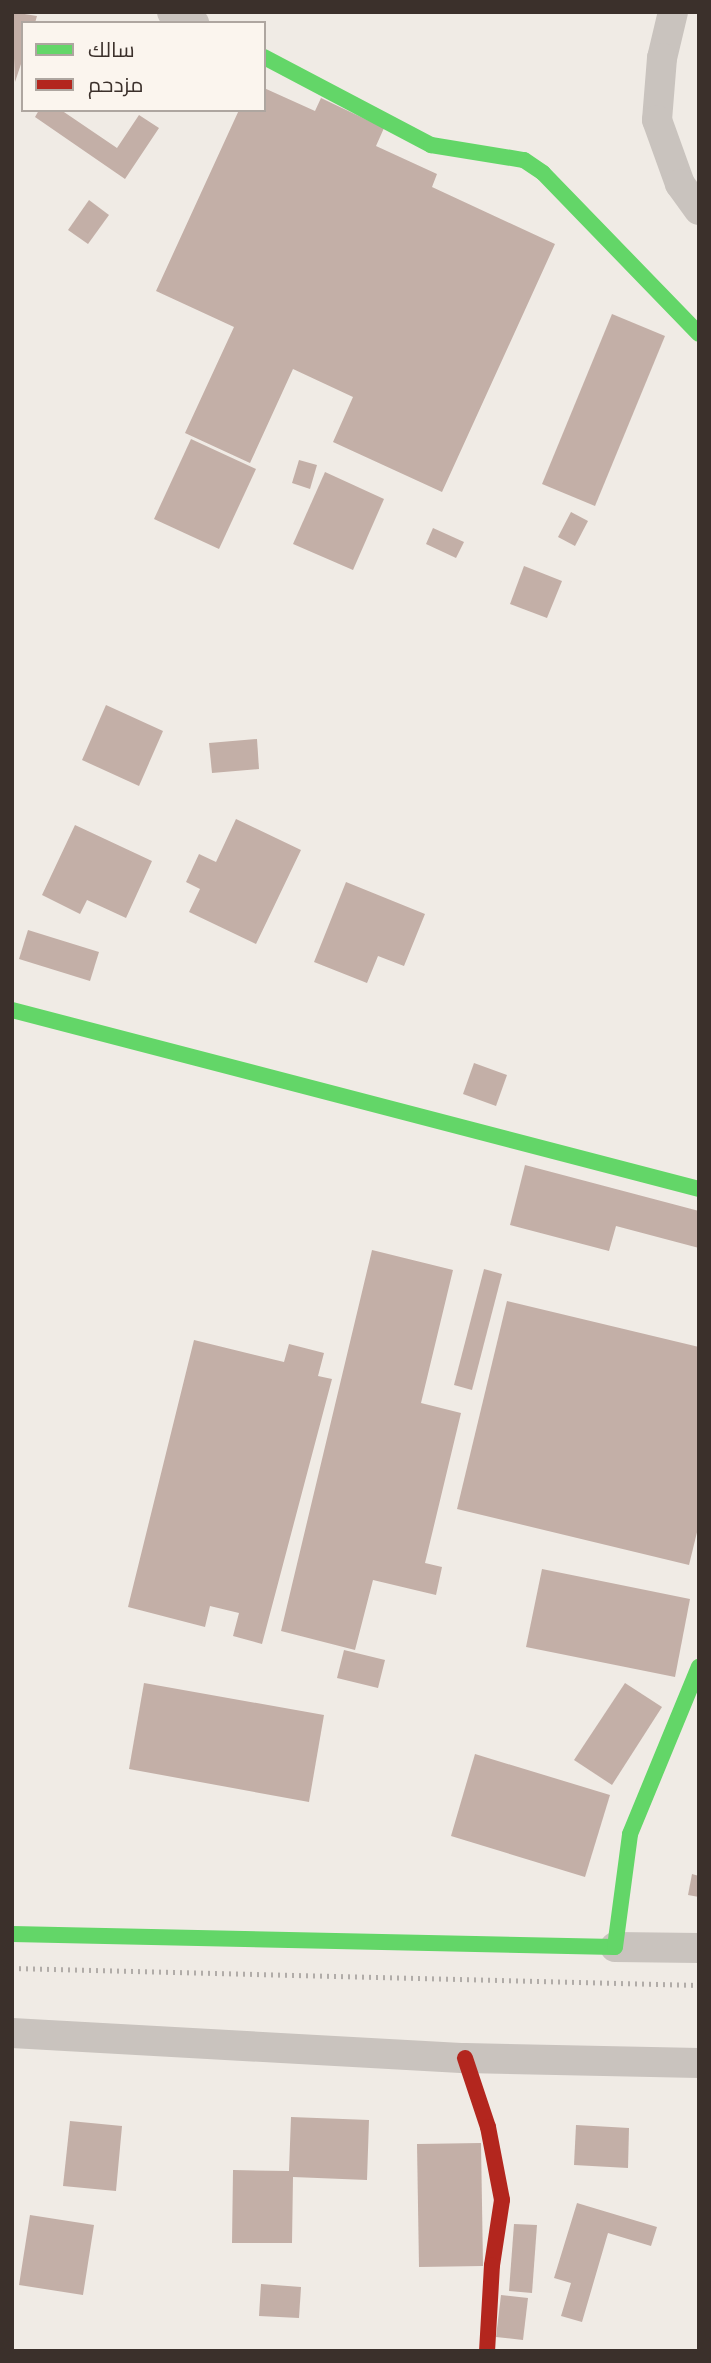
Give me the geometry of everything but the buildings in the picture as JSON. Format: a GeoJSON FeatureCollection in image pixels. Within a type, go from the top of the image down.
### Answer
{"type":"FeatureCollection","features":[{"type":"Feature","properties":{"kind":"street"},"geometry":{"type":"LineString","coordinates":[[172,12],[190,21]]}},
{"type":"Feature","properties":{"kind":"street"},"geometry":{"type":"LineString","coordinates":[[673,12],[662,58],[657,120],[680,184],[699,210]]}},
{"type":"Feature","properties":{"kind":"street"},"geometry":{"type":"LineString","coordinates":[[266,58],[431,145],[524,160],[543,173],[699,334]]}},
{"type":"Feature","properties":{"kind":"street"},"geometry":{"type":"LineString","coordinates":[[12,1010],[699,1189]]}},
{"type":"Feature","properties":{"kind":"street"},"geometry":{"type":"LineString","coordinates":[[615,1947],[630,1833],[699,1667]]}},
{"type":"Feature","properties":{"kind":"street"},"geometry":{"type":"LineString","coordinates":[[12,1934],[699,1948]]}},
{"type":"Feature","properties":{"kind":"street"},"geometry":{"type":"LineString","coordinates":[[12,2032],[465,2059],[699,2063]]}},
{"type":"Feature","properties":{"kind":"street"},"geometry":{"type":"LineString","coordinates":[[465,2059],[488,2127],[502,2200],[492,2265],[487,2351]]}},
{"type":"Feature","properties":{"kind":"railway"},"geometry":{"type":"LineString","coordinates":[[12,1968],[699,1985]]}},
{"type":"Feature","properties":{"kind":"traffic: fast"},"geometry":{"type":"LineString","coordinates":[[266,58],[431,145],[524,160],[543,173],[699,334]]}},
{"type":"Feature","properties":{"kind":"traffic: fast"},"geometry":{"type":"LineString","coordinates":[[12,1010],[699,1189]]}},
{"type":"Feature","properties":{"kind":"traffic: fast"},"geometry":{"type":"LineString","coordinates":[[12,1934],[615,1947],[630,1834],[699,1667]]}},
{"type":"Feature","properties":{"kind":"traffic: jam"},"geometry":{"type":"LineString","coordinates":[[465,2058],[488,2127],[502,2200],[492,2265],[487,2351]]}}]}
